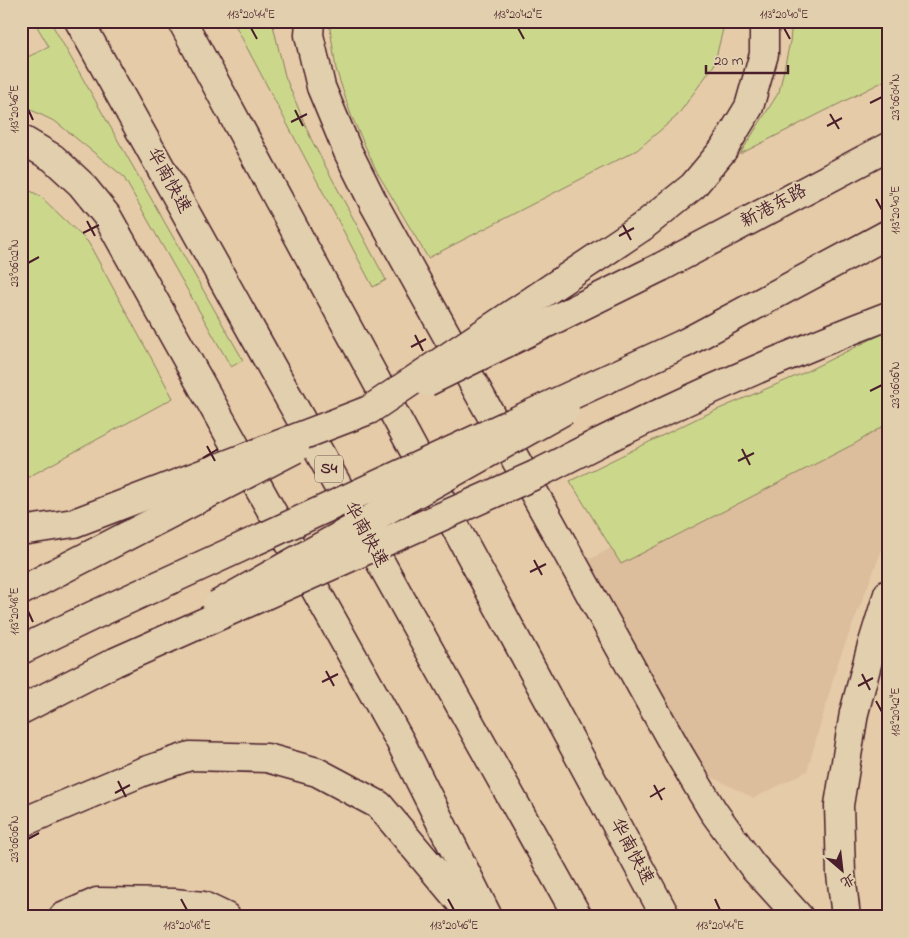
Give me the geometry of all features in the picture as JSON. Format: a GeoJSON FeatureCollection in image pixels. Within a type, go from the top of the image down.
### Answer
{"type":"FeatureCollection","features":[{"type":"Feature","properties":{"kind":"main road","name":"华南快速"},"geometry":{"type":"LineString","coordinates":[[79,21],[578,917]]}},
{"type":"Feature","properties":{"kind":"main road","name":"华南快速"},"geometry":{"type":"LineString","coordinates":[[182,21],[666,917]]}},
{"type":"Feature","properties":{"kind":"main road"},"geometry":{"type":"LineString","coordinates":[[310,21],[309,35],[321,87],[348,152],[374,204],[713,811],[752,865],[799,917]]}},
{"type":"Feature","properties":{"kind":"main road"},"geometry":{"type":"LineString","coordinates":[[21,591],[369,410],[642,227],[693,186],[723,150],[749,107],[764,54],[764,21]]}},
{"type":"Feature","properties":{"kind":"main road"},"geometry":{"type":"LineString","coordinates":[[21,139],[60,164],[82,184],[106,216],[400,741],[488,917]]}},
{"type":"Feature","properties":{"kind":"main road","name":"新港东路"},"geometry":{"type":"LineString","coordinates":[[369,410],[661,267],[888,147]]}},
{"type":"Feature","properties":{"kind":"main road"},"geometry":{"type":"LineString","coordinates":[[21,710],[115,662],[685,343],[888,234]]}},
{"type":"Feature","properties":{"kind":"main road"},"geometry":{"type":"LineString","coordinates":[[115,662],[535,475],[591,446],[712,389],[888,316]]}},
{"type":"Feature","properties":{"kind":"main road"},"geometry":{"type":"LineString","coordinates":[[21,650],[110,607],[685,343]]}},
{"type":"Feature","properties":{"kind":"main road"},"geometry":{"type":"LineString","coordinates":[[21,532],[74,523],[369,410]]}},
{"type":"Feature","properties":{"kind":"main road"},"geometry":{"type":"LineString","coordinates":[[846,917],[841,874],[839,806],[854,713],[888,594]]}},
{"type":"Feature","properties":{"kind":"main road"},"geometry":{"type":"LineString","coordinates":[[21,823],[142,772],[190,756],[267,758],[317,772],[379,805],[472,917]]}},
{"type":"Feature","properties":{"kind":"main road"},"geometry":{"type":"LineString","coordinates":[[63,917],[97,902],[174,903],[203,906],[226,917]]}},
{"type":"Feature","properties":{"kind":"shaded area"},"geometry":{"type":"Polygon","coordinates":[[[888,402],[888,534],[838,662],[807,771],[754,798],[698,770],[585,562],[888,402]]]}},
{"type":"Feature","properties":{"kind":"green space"},"geometry":{"type":"Polygon","coordinates":[[[34,21],[50,21],[243,360],[231,367],[123,176],[56,122],[21,105],[21,60],[49,47],[34,21]]]}},
{"type":"Feature","properties":{"kind":"green space"},"geometry":{"type":"Polygon","coordinates":[[[233,21],[272,21],[285,76],[311,139],[386,280],[373,287],[233,21]]]}},
{"type":"Feature","properties":{"kind":"green space"},"geometry":{"type":"Polygon","coordinates":[[[329,21],[725,21],[714,65],[677,116],[637,150],[428,258],[377,172],[351,115],[336,69],[329,21]]]}},
{"type":"Feature","properties":{"kind":"green space"},"geometry":{"type":"Polygon","coordinates":[[[792,21],[888,21],[888,79],[740,154],[779,92],[790,42],[792,21]]]}},
{"type":"Feature","properties":{"kind":"green space"},"geometry":{"type":"Polygon","coordinates":[[[21,186],[40,196],[88,242],[173,398],[21,481],[21,186]]]}},
{"type":"Feature","properties":{"kind":"green space"},"geometry":{"type":"Polygon","coordinates":[[[888,331],[888,423],[856,443],[621,564],[570,481],[698,418],[801,374],[888,331]]]}}]}
